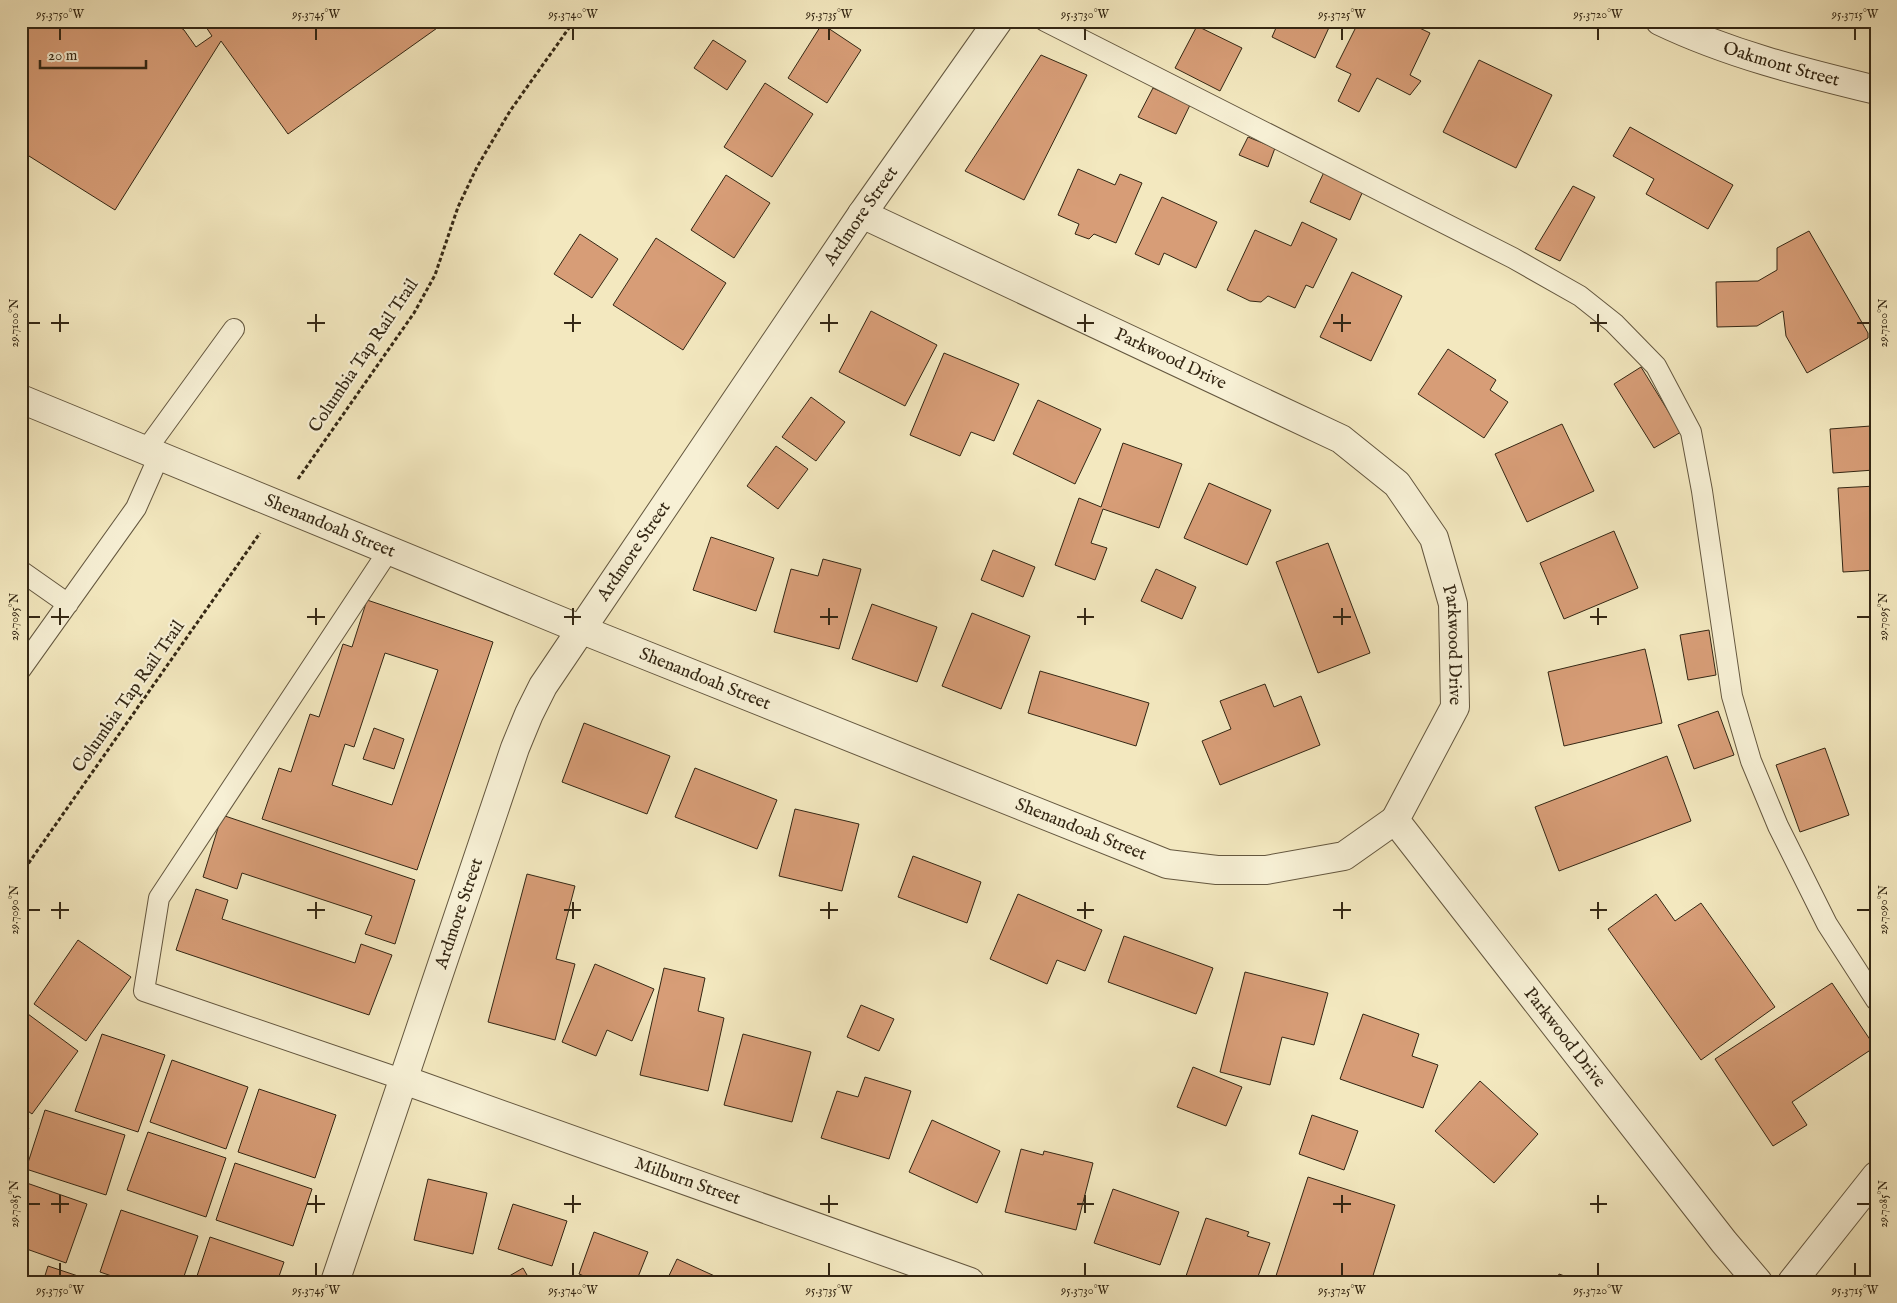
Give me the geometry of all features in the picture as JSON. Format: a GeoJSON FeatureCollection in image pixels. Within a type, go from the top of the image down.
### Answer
{"type":"FeatureCollection","features":[{"type":"Feature","properties":{"kind":"street","name":"Ardmore Street"},"geometry":{"type":"LineString","coordinates":[[335,1282],[528,714],[543,686],[580,629],[862,214],[998,21]]}},
{"type":"Feature","properties":{"kind":"street","name":"Oakmont Street"},"geometry":{"type":"LineString","coordinates":[[1660,21],[1683,32],[1778,66],[1876,90]]}},
{"type":"Feature","properties":{"kind":"street","name":"Parkwood Drive"},"geometry":{"type":"LineString","coordinates":[[862,214],[1341,439],[1397,484],[1434,538],[1453,604],[1455,707],[1395,820],[1724,1242],[1758,1282]]}},
{"type":"Feature","properties":{"kind":"street","name":"Shenandoah Street"},"geometry":{"type":"LineString","coordinates":[[21,399],[580,629],[1166,864],[1217,870],[1266,870],[1344,856],[1395,820]]}},
{"type":"Feature","properties":{"kind":"street","name":"Milburn Street"},"geometry":{"type":"LineString","coordinates":[[404,1080],[970,1282]]}},
{"type":"Feature","properties":{"kind":"street"},"geometry":{"type":"LineString","coordinates":[[1792,1282],[1876,1176]]}},
{"type":"Feature","properties":{"kind":"lane"},"geometry":{"type":"LineString","coordinates":[[1045,21],[1513,258],[1580,296],[1614,323],[1656,366],[1691,432],[1732,696],[1751,761],[1778,826],[1827,924],[1876,1000]]}},
{"type":"Feature","properties":{"kind":"lane"},"geometry":{"type":"LineString","coordinates":[[21,669],[136,508],[153,453],[234,329]]}},
{"type":"Feature","properties":{"kind":"lane"},"geometry":{"type":"LineString","coordinates":[[389,550],[159,898],[144,991],[404,1080]]}},
{"type":"Feature","properties":{"kind":"lane"},"geometry":{"type":"LineString","coordinates":[[21,571],[68,604]]}},
{"type":"Feature","properties":{"kind":"path","name":"Columbia Tap Rail Trail"},"geometry":{"type":"LineString","coordinates":[[303,470],[414,313],[435,275],[458,206],[477,166],[510,111],[574,21]]}},
{"type":"Feature","properties":{"kind":"path","name":"Columbia Tap Rail Trail"},"geometry":{"type":"LineString","coordinates":[[21,874],[259,536]]}},
{"type":"Feature","properties":{"kind":"building"},"geometry":{"type":"Polygon","coordinates":[[[21,21],[171,21],[184,30],[196,47],[212,36],[202,21],[447,21],[288,134],[221,41],[115,210],[21,151],[21,21]]]}},
{"type":"Feature","properties":{"kind":"building"},"geometry":{"type":"Polygon","coordinates":[[[1279,21],[1332,21],[1315,58],[1272,37],[1279,21]]]}},
{"type":"Feature","properties":{"kind":"building"},"geometry":{"type":"Polygon","coordinates":[[[1359,21],[1405,21],[1430,33],[1410,75],[1421,81],[1410,95],[1377,78],[1359,112],[1338,101],[1351,74],[1336,67],[1359,21]]]}},
{"type":"Feature","properties":{"kind":"building"},"geometry":{"type":"Polygon","coordinates":[[[822,24],[861,50],[827,103],[788,78],[822,24]]]}},
{"type":"Feature","properties":{"kind":"building"},"geometry":{"type":"Polygon","coordinates":[[[1197,26],[1242,48],[1220,91],[1175,68],[1197,26]]]}},
{"type":"Feature","properties":{"kind":"building"},"geometry":{"type":"Polygon","coordinates":[[[713,40],[746,61],[727,90],[694,68],[713,40]]]}},
{"type":"Feature","properties":{"kind":"building"},"geometry":{"type":"Polygon","coordinates":[[[1041,55],[1087,75],[1024,200],[965,171],[1041,55]]]}},
{"type":"Feature","properties":{"kind":"building"},"geometry":{"type":"Polygon","coordinates":[[[1479,60],[1552,95],[1516,168],[1443,132],[1479,60]]]}},
{"type":"Feature","properties":{"kind":"building"},"geometry":{"type":"Polygon","coordinates":[[[765,83],[813,114],[772,177],[724,147],[765,83]]]}},
{"type":"Feature","properties":{"kind":"building"},"geometry":{"type":"Polygon","coordinates":[[[1153,88],[1190,105],[1176,134],[1138,117],[1153,88]]]}},
{"type":"Feature","properties":{"kind":"building"},"geometry":{"type":"Polygon","coordinates":[[[1630,127],[1733,185],[1708,229],[1646,194],[1654,179],[1613,156],[1630,127]]]}},
{"type":"Feature","properties":{"kind":"building"},"geometry":{"type":"Polygon","coordinates":[[[1248,137],[1275,148],[1268,167],[1239,155],[1248,137]]]}},
{"type":"Feature","properties":{"kind":"building"},"geometry":{"type":"Polygon","coordinates":[[[1078,169],[1115,185],[1120,174],[1142,183],[1116,243],[1094,234],[1089,239],[1075,234],[1079,224],[1058,215],[1078,169]]]}},
{"type":"Feature","properties":{"kind":"building"},"geometry":{"type":"Polygon","coordinates":[[[1324,172],[1363,191],[1350,220],[1310,202],[1324,172]]]}},
{"type":"Feature","properties":{"kind":"building"},"geometry":{"type":"Polygon","coordinates":[[[726,175],[770,203],[734,258],[691,230],[726,175]]]}},
{"type":"Feature","properties":{"kind":"building"},"geometry":{"type":"Polygon","coordinates":[[[1573,186],[1595,197],[1560,261],[1535,249],[1573,186]]]}},
{"type":"Feature","properties":{"kind":"building"},"geometry":{"type":"Polygon","coordinates":[[[1162,197],[1217,222],[1196,268],[1164,253],[1159,265],[1135,254],[1162,197]]]}},
{"type":"Feature","properties":{"kind":"building"},"geometry":{"type":"Polygon","coordinates":[[[1302,222],[1337,239],[1313,288],[1306,285],[1295,308],[1268,296],[1261,302],[1250,301],[1227,290],[1255,230],[1291,246],[1302,222]]]}},
{"type":"Feature","properties":{"kind":"building"},"geometry":{"type":"Polygon","coordinates":[[[1809,231],[1868,333],[1868,338],[1807,373],[1786,336],[1783,311],[1757,326],[1717,327],[1716,282],[1758,281],[1777,270],[1777,248],[1809,231]]]}},
{"type":"Feature","properties":{"kind":"building"},"geometry":{"type":"Polygon","coordinates":[[[580,234],[618,259],[592,298],[554,274],[580,234]]]}},
{"type":"Feature","properties":{"kind":"building"},"geometry":{"type":"Polygon","coordinates":[[[656,238],[726,283],[683,350],[613,305],[656,238]]]}},
{"type":"Feature","properties":{"kind":"building"},"geometry":{"type":"Polygon","coordinates":[[[1352,272],[1402,296],[1371,361],[1320,337],[1352,272]]]}},
{"type":"Feature","properties":{"kind":"building"},"geometry":{"type":"Polygon","coordinates":[[[871,311],[937,345],[905,406],[839,372],[871,311]]]}},
{"type":"Feature","properties":{"kind":"building"},"geometry":{"type":"Polygon","coordinates":[[[1448,349],[1496,380],[1490,390],[1508,402],[1484,438],[1418,394],[1448,349]]]}},
{"type":"Feature","properties":{"kind":"building"},"geometry":{"type":"Polygon","coordinates":[[[944,353],[1019,384],[994,441],[971,432],[960,456],[910,435],[944,353]]]}},
{"type":"Feature","properties":{"kind":"building"},"geometry":{"type":"Polygon","coordinates":[[[1641,367],[1681,432],[1654,448],[1614,384],[1641,367]]]}},
{"type":"Feature","properties":{"kind":"building"},"geometry":{"type":"Polygon","coordinates":[[[811,397],[845,422],[816,461],[782,437],[811,397]]]}},
{"type":"Feature","properties":{"kind":"building"},"geometry":{"type":"Polygon","coordinates":[[[1038,400],[1101,429],[1075,484],[1013,454],[1038,400]]]}},
{"type":"Feature","properties":{"kind":"building"},"geometry":{"type":"Polygon","coordinates":[[[1562,424],[1594,491],[1527,522],[1495,454],[1562,424]]]}},
{"type":"Feature","properties":{"kind":"building"},"geometry":{"type":"Polygon","coordinates":[[[1871,426],[1874,470],[1833,473],[1830,429],[1871,426]]]}},
{"type":"Feature","properties":{"kind":"building"},"geometry":{"type":"Polygon","coordinates":[[[1123,443],[1182,464],[1159,528],[1103,509],[1091,543],[1107,548],[1095,580],[1055,565],[1079,498],[1101,507],[1123,443]]]}},
{"type":"Feature","properties":{"kind":"building"},"geometry":{"type":"Polygon","coordinates":[[[776,446],[808,469],[778,509],[747,486],[776,446]]]}},
{"type":"Feature","properties":{"kind":"building"},"geometry":{"type":"Polygon","coordinates":[[[1209,483],[1271,510],[1247,565],[1184,538],[1209,483]]]}},
{"type":"Feature","properties":{"kind":"building"},"geometry":{"type":"Polygon","coordinates":[[[1876,486],[1876,570],[1843,572],[1838,488],[1876,486]]]}},
{"type":"Feature","properties":{"kind":"building"},"geometry":{"type":"Polygon","coordinates":[[[1614,531],[1638,588],[1564,619],[1540,563],[1614,531]]]}},
{"type":"Feature","properties":{"kind":"building"},"geometry":{"type":"Polygon","coordinates":[[[711,537],[774,558],[756,611],[693,590],[711,537]]]}},
{"type":"Feature","properties":{"kind":"building"},"geometry":{"type":"Polygon","coordinates":[[[1328,543],[1370,653],[1318,673],[1276,562],[1328,543]]]}},
{"type":"Feature","properties":{"kind":"building"},"geometry":{"type":"Polygon","coordinates":[[[993,550],[1035,567],[1023,597],[981,580],[993,550]]]}},
{"type":"Feature","properties":{"kind":"building"},"geometry":{"type":"Polygon","coordinates":[[[823,559],[861,569],[839,649],[774,632],[791,569],[818,576],[823,559]]]}},
{"type":"Feature","properties":{"kind":"building"},"geometry":{"type":"Polygon","coordinates":[[[1156,569],[1196,587],[1182,619],[1141,601],[1156,569]]]}},
{"type":"Feature","properties":{"kind":"building"},"geometry":{"type":"Polygon","coordinates":[[[367,600],[493,642],[417,870],[262,819],[279,768],[291,772],[310,714],[319,717],[343,644],[352,647],[367,600]],[[385,653],[354,747],[345,744],[332,785],[392,805],[438,670],[385,653]]]}},
{"type":"Feature","properties":{"kind":"building"},"geometry":{"type":"Polygon","coordinates":[[[872,604],[937,627],[917,682],[852,659],[872,604]]]}},
{"type":"Feature","properties":{"kind":"building"},"geometry":{"type":"Polygon","coordinates":[[[972,613],[1030,636],[1001,709],[942,686],[972,613]]]}},
{"type":"Feature","properties":{"kind":"building"},"geometry":{"type":"Polygon","coordinates":[[[1709,630],[1716,675],[1688,680],[1680,635],[1709,630]]]}},
{"type":"Feature","properties":{"kind":"building"},"geometry":{"type":"Polygon","coordinates":[[[1645,649],[1662,723],[1564,746],[1548,672],[1645,649]]]}},
{"type":"Feature","properties":{"kind":"building"},"geometry":{"type":"Polygon","coordinates":[[[1040,671],[1149,703],[1136,746],[1028,713],[1040,671]]]}},
{"type":"Feature","properties":{"kind":"building"},"geometry":{"type":"Polygon","coordinates":[[[1265,684],[1274,707],[1301,696],[1320,745],[1220,785],[1202,741],[1231,729],[1220,701],[1265,684]]]}},
{"type":"Feature","properties":{"kind":"building"},"geometry":{"type":"Polygon","coordinates":[[[1718,711],[1734,755],[1694,769],[1678,725],[1718,711]]]}},
{"type":"Feature","properties":{"kind":"building"},"geometry":{"type":"Polygon","coordinates":[[[584,723],[670,756],[647,814],[562,782],[584,723]]]}},
{"type":"Feature","properties":{"kind":"building"},"geometry":{"type":"Polygon","coordinates":[[[374,728],[404,739],[394,769],[363,759],[374,728]]]}},
{"type":"Feature","properties":{"kind":"building"},"geometry":{"type":"Polygon","coordinates":[[[1825,748],[1849,815],[1800,832],[1776,765],[1825,748]]]}},
{"type":"Feature","properties":{"kind":"building"},"geometry":{"type":"Polygon","coordinates":[[[1667,756],[1691,821],[1559,871],[1535,807],[1667,756]]]}},
{"type":"Feature","properties":{"kind":"building"},"geometry":{"type":"Polygon","coordinates":[[[695,768],[777,800],[757,849],[675,817],[695,768]]]}},
{"type":"Feature","properties":{"kind":"building"},"geometry":{"type":"Polygon","coordinates":[[[795,809],[859,824],[842,891],[779,876],[795,809]]]}},
{"type":"Feature","properties":{"kind":"building"},"geometry":{"type":"Polygon","coordinates":[[[222,815],[415,880],[395,944],[365,934],[372,916],[242,873],[237,889],[203,877],[222,815]]]}},
{"type":"Feature","properties":{"kind":"building"},"geometry":{"type":"Polygon","coordinates":[[[913,856],[981,882],[967,923],[898,897],[913,856]]]}},
{"type":"Feature","properties":{"kind":"building"},"geometry":{"type":"Polygon","coordinates":[[[527,874],[575,886],[556,959],[575,964],[555,1040],[488,1022],[527,874]]]}},
{"type":"Feature","properties":{"kind":"building"},"geometry":{"type":"Polygon","coordinates":[[[196,889],[228,900],[222,919],[355,963],[361,944],[392,955],[369,1015],[176,950],[196,889]]]}},
{"type":"Feature","properties":{"kind":"building"},"geometry":{"type":"Polygon","coordinates":[[[1018,894],[1102,930],[1085,971],[1057,960],[1047,984],[990,959],[1018,894]]]}},
{"type":"Feature","properties":{"kind":"building"},"geometry":{"type":"Polygon","coordinates":[[[1656,894],[1675,921],[1701,903],[1775,1007],[1701,1060],[1608,929],[1656,894]]]}},
{"type":"Feature","properties":{"kind":"building"},"geometry":{"type":"Polygon","coordinates":[[[1124,936],[1213,968],[1196,1014],[1108,982],[1124,936]]]}},
{"type":"Feature","properties":{"kind":"building"},"geometry":{"type":"Polygon","coordinates":[[[78,940],[131,977],[86,1041],[34,1004],[78,940]]]}},
{"type":"Feature","properties":{"kind":"building"},"geometry":{"type":"Polygon","coordinates":[[[595,964],[654,989],[632,1041],[607,1030],[596,1056],[562,1042],[595,964]]]}},
{"type":"Feature","properties":{"kind":"building"},"geometry":{"type":"Polygon","coordinates":[[[664,968],[705,978],[698,1011],[724,1018],[708,1091],[640,1075],[664,968]]]}},
{"type":"Feature","properties":{"kind":"building"},"geometry":{"type":"Polygon","coordinates":[[[1245,972],[1328,993],[1314,1045],[1282,1037],[1270,1085],[1220,1072],[1245,972]]]}},
{"type":"Feature","properties":{"kind":"building"},"geometry":{"type":"Polygon","coordinates":[[[1832,983],[1875,1047],[1792,1102],[1807,1125],[1773,1146],[1715,1059],[1832,983]]]}},
{"type":"Feature","properties":{"kind":"building"},"geometry":{"type":"Polygon","coordinates":[[[861,1005],[894,1019],[879,1051],[847,1037],[861,1005]]]}},
{"type":"Feature","properties":{"kind":"building"},"geometry":{"type":"Polygon","coordinates":[[[28,1014],[78,1051],[32,1114],[21,1106],[21,1023],[28,1014]]]}},
{"type":"Feature","properties":{"kind":"building"},"geometry":{"type":"Polygon","coordinates":[[[1363,1014],[1419,1034],[1412,1056],[1438,1065],[1423,1108],[1340,1079],[1363,1014]]]}},
{"type":"Feature","properties":{"kind":"building"},"geometry":{"type":"Polygon","coordinates":[[[102,1034],[165,1055],[138,1132],[75,1111],[102,1034]]]}},
{"type":"Feature","properties":{"kind":"building"},"geometry":{"type":"Polygon","coordinates":[[[743,1034],[811,1052],[792,1122],[724,1105],[743,1034]]]}},
{"type":"Feature","properties":{"kind":"building"},"geometry":{"type":"Polygon","coordinates":[[[172,1060],[248,1087],[226,1149],[150,1122],[172,1060]]]}},
{"type":"Feature","properties":{"kind":"building"},"geometry":{"type":"Polygon","coordinates":[[[1193,1067],[1242,1087],[1226,1126],[1177,1107],[1193,1067]]]}},
{"type":"Feature","properties":{"kind":"building"},"geometry":{"type":"Polygon","coordinates":[[[865,1077],[911,1091],[889,1159],[821,1138],[837,1091],[858,1097],[865,1077]]]}},
{"type":"Feature","properties":{"kind":"building"},"geometry":{"type":"Polygon","coordinates":[[[1480,1081],[1538,1134],[1494,1183],[1435,1131],[1480,1081]]]}},
{"type":"Feature","properties":{"kind":"building"},"geometry":{"type":"Polygon","coordinates":[[[259,1089],[336,1115],[315,1178],[238,1152],[259,1089]]]}},
{"type":"Feature","properties":{"kind":"building"},"geometry":{"type":"Polygon","coordinates":[[[45,1110],[125,1135],[106,1195],[26,1169],[45,1110]]]}},
{"type":"Feature","properties":{"kind":"building"},"geometry":{"type":"Polygon","coordinates":[[[1312,1115],[1358,1131],[1344,1170],[1299,1154],[1312,1115]]]}},
{"type":"Feature","properties":{"kind":"building"},"geometry":{"type":"Polygon","coordinates":[[[932,1120],[1000,1151],[977,1203],[909,1172],[932,1120]]]}},
{"type":"Feature","properties":{"kind":"building"},"geometry":{"type":"Polygon","coordinates":[[[21,1123],[29,1128],[21,1139],[21,1123]]]}},
{"type":"Feature","properties":{"kind":"building"},"geometry":{"type":"Polygon","coordinates":[[[148,1132],[226,1158],[206,1217],[127,1190],[148,1132]]]}},
{"type":"Feature","properties":{"kind":"building"},"geometry":{"type":"Polygon","coordinates":[[[1021,1149],[1043,1155],[1044,1151],[1093,1163],[1076,1230],[1005,1212],[1021,1149]]]}},
{"type":"Feature","properties":{"kind":"building"},"geometry":{"type":"Polygon","coordinates":[[[235,1163],[312,1189],[293,1246],[216,1220],[235,1163]]]}},
{"type":"Feature","properties":{"kind":"building"},"geometry":{"type":"Polygon","coordinates":[[[1308,1177],[1395,1205],[1371,1282],[1274,1282],[1308,1177]]]}},
{"type":"Feature","properties":{"kind":"building"},"geometry":{"type":"Polygon","coordinates":[[[428,1179],[487,1193],[473,1254],[414,1240],[428,1179]]]}},
{"type":"Feature","properties":{"kind":"building"},"geometry":{"type":"Polygon","coordinates":[[[21,1181],[87,1204],[66,1263],[21,1247],[21,1181]]]}},
{"type":"Feature","properties":{"kind":"building"},"geometry":{"type":"Polygon","coordinates":[[[1113,1189],[1179,1212],[1160,1265],[1094,1243],[1113,1189]]]}},
{"type":"Feature","properties":{"kind":"building"},"geometry":{"type":"Polygon","coordinates":[[[513,1204],[567,1221],[552,1266],[498,1249],[513,1204]]]}},
{"type":"Feature","properties":{"kind":"building"},"geometry":{"type":"Polygon","coordinates":[[[121,1210],[198,1236],[182,1282],[129,1282],[100,1272],[121,1210]]]}},
{"type":"Feature","properties":{"kind":"building"},"geometry":{"type":"Polygon","coordinates":[[[1206,1218],[1249,1232],[1247,1236],[1270,1243],[1256,1282],[1204,1282],[1186,1276],[1206,1218]]]}},
{"type":"Feature","properties":{"kind":"building"},"geometry":{"type":"Polygon","coordinates":[[[594,1232],[648,1252],[636,1282],[599,1282],[579,1274],[594,1232]]]}},
{"type":"Feature","properties":{"kind":"building"},"geometry":{"type":"Polygon","coordinates":[[[210,1237],[284,1262],[277,1282],[195,1282],[210,1237]]]}},
{"type":"Feature","properties":{"kind":"building"},"geometry":{"type":"Polygon","coordinates":[[[677,1259],[728,1282],[666,1282],[677,1259]]]}},
{"type":"Feature","properties":{"kind":"building"},"geometry":{"type":"Polygon","coordinates":[[[48,1266],[96,1282],[43,1282],[48,1266]]]}},
{"type":"Feature","properties":{"kind":"building"},"geometry":{"type":"Polygon","coordinates":[[[523,1268],[531,1282],[499,1282],[523,1268]]]}},
{"type":"Feature","properties":{"kind":"building"},"geometry":{"type":"Polygon","coordinates":[[[1559,1274],[1581,1282],[1556,1282],[1559,1274]]]}}]}
